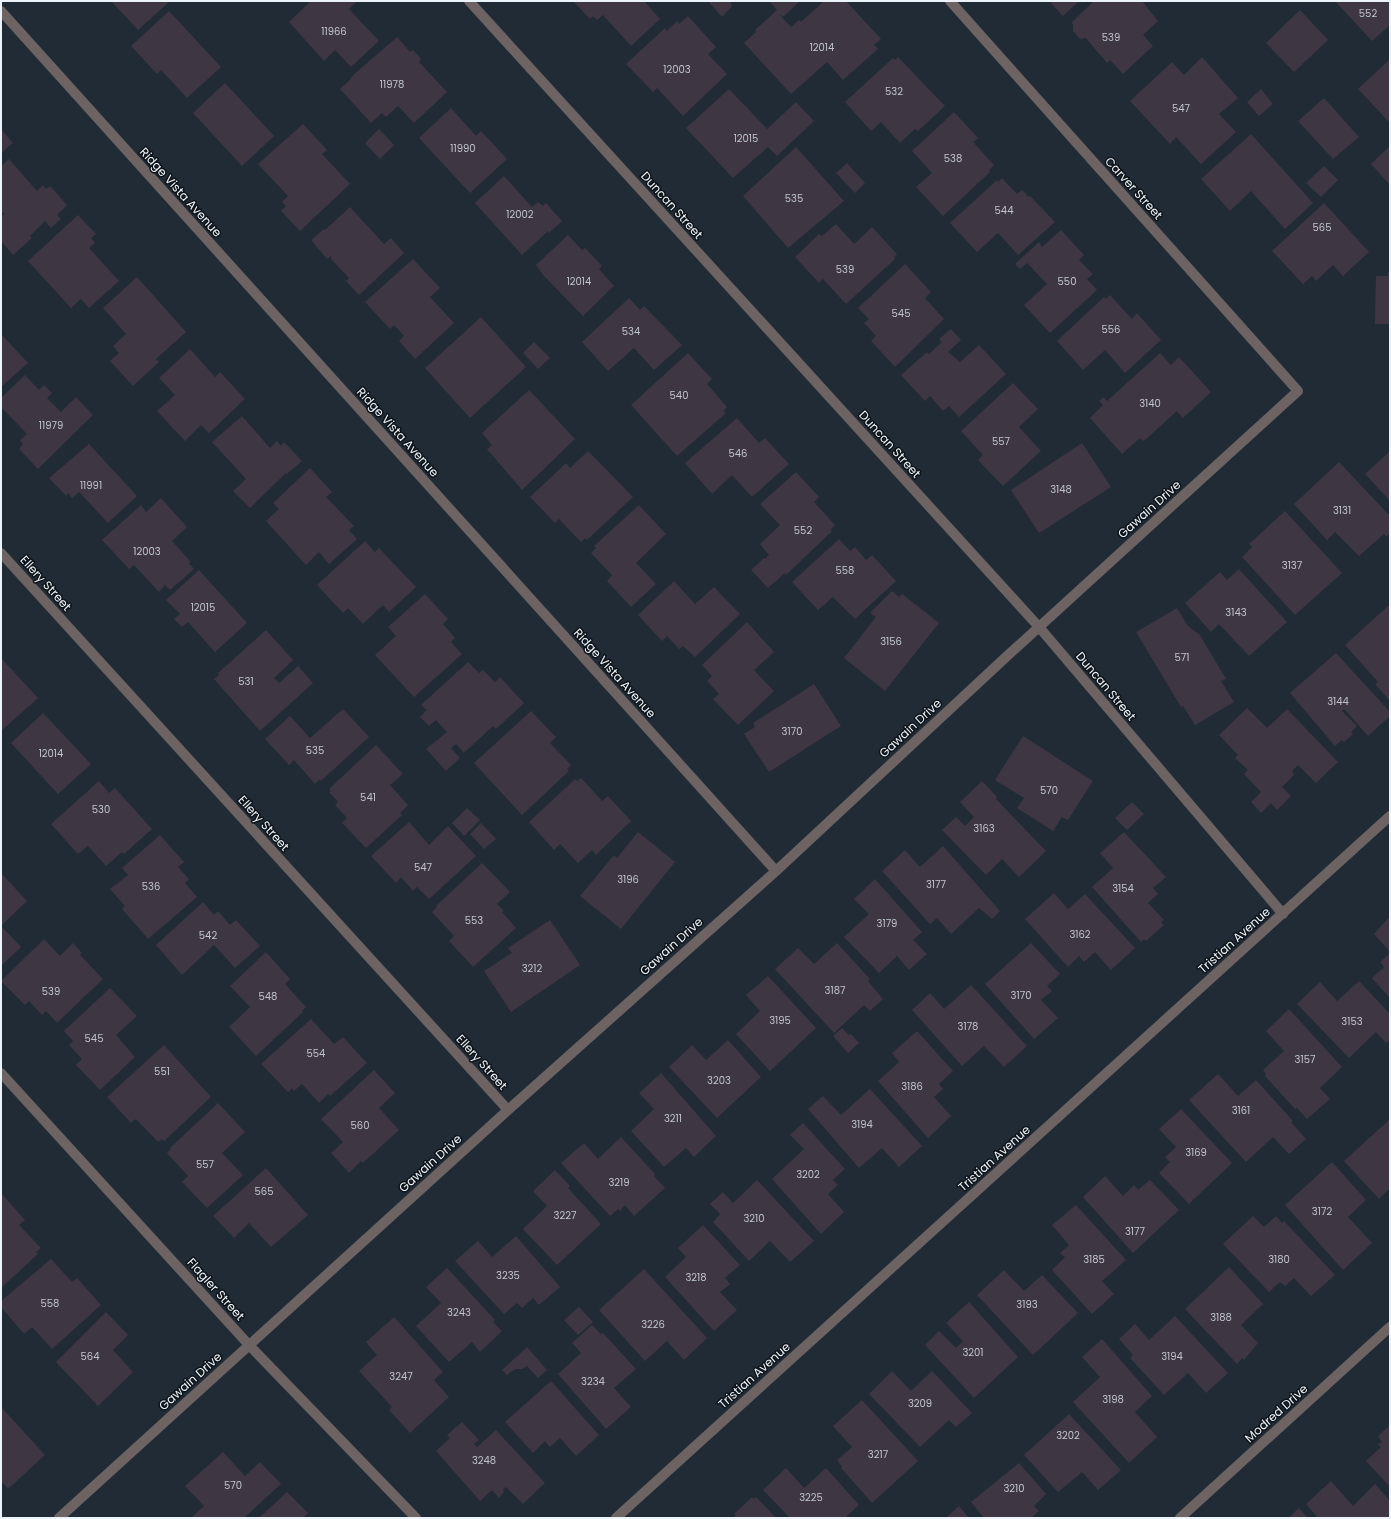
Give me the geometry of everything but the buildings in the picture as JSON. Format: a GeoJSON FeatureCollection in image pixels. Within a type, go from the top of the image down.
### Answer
{"type":"FeatureCollection","features":[{"type":"Feature","properties":{"kind":"street","name":"Duncan Street"},"geometry":{"type":"LineString","coordinates":[[469,1],[1039,627],[1283,914]]}},
{"type":"Feature","properties":{"kind":"street","name":"Carver Street"},"geometry":{"type":"LineString","coordinates":[[950,1],[1298,392]]}},
{"type":"Feature","properties":{"kind":"street","name":"Ridge Vista Avenue"},"geometry":{"type":"LineString","coordinates":[[1,11],[776,870]]}},
{"type":"Feature","properties":{"kind":"street","name":"Gawain Drive"},"geometry":{"type":"LineString","coordinates":[[59,1518],[508,1110],[776,870],[1039,627],[1298,392]]}},
{"type":"Feature","properties":{"kind":"street","name":"Ellery Street"},"geometry":{"type":"LineString","coordinates":[[1,553],[508,1110]]}},
{"type":"Feature","properties":{"kind":"street","name":"Tristian Avenue"},"geometry":{"type":"LineString","coordinates":[[616,1518],[1390,816]]}},
{"type":"Feature","properties":{"kind":"street","name":"Flagler Street"},"geometry":{"type":"LineString","coordinates":[[1,1073],[249,1345],[416,1518]]}},
{"type":"Feature","properties":{"kind":"street","name":"Modred Drive"},"geometry":{"type":"LineString","coordinates":[[1180,1518],[1390,1327]]}}]}
